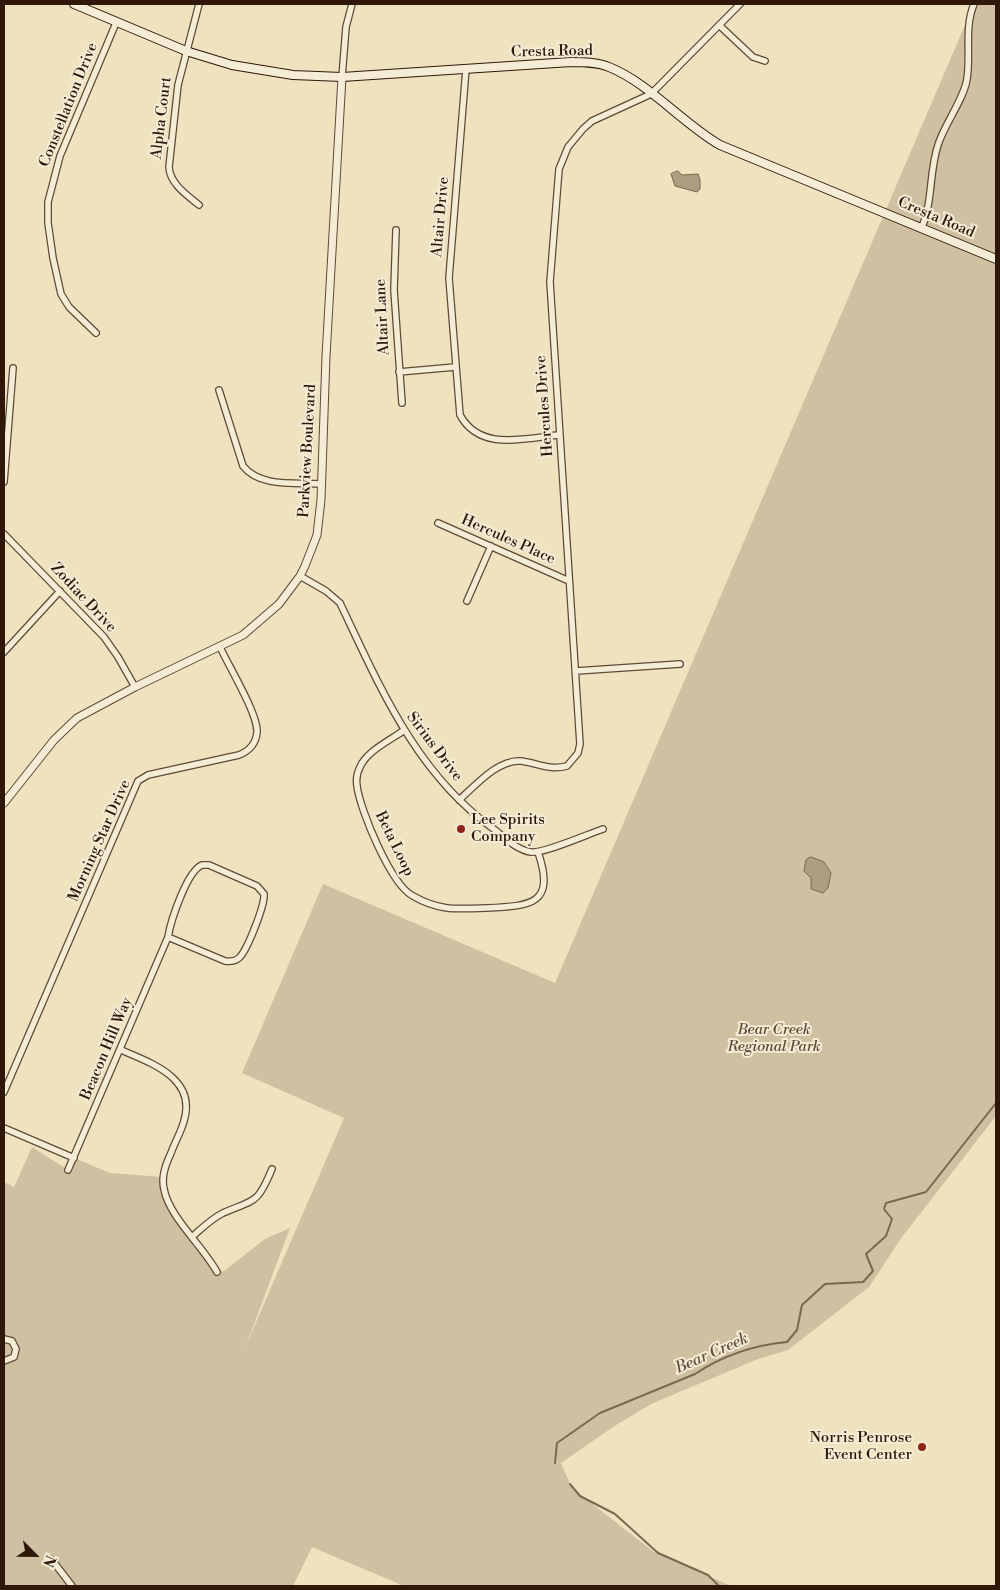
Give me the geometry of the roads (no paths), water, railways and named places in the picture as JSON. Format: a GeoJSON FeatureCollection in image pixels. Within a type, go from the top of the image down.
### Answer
{"type":"FeatureCollection","features":[{"type":"Feature","properties":{"kind":"main road","name":"Cresta Road"},"geometry":{"type":"LineString","coordinates":[[74,4],[186,51],[256,70],[342,77],[571,62],[598,64],[621,73],[695,129],[720,145],[996,259]]}},
{"type":"Feature","properties":{"kind":"street"},"geometry":{"type":"LineString","coordinates":[[186,51],[199,4]]}},
{"type":"Feature","properties":{"kind":"street","name":"Parkview Boulevard"},"geometry":{"type":"LineString","coordinates":[[4,803],[65,728],[89,710],[220,647],[257,624],[278,604],[300,576],[317,535],[322,484],[326,346],[342,77],[346,27],[352,4]]}},
{"type":"Feature","properties":{"kind":"street","name":"Hercules Drive"},"geometry":{"type":"LineString","coordinates":[[459,800],[506,763],[521,762],[559,768],[567,766],[573,760],[580,744],[550,282],[559,169],[571,142],[592,121],[651,94],[740,4]]}},
{"type":"Feature","properties":{"kind":"street"},"geometry":{"type":"LineString","coordinates":[[922,227],[929,211],[933,163],[938,145],[967,79],[968,22],[974,4]]}},
{"type":"Feature","properties":{"kind":"street","name":"Constellation Drive"},"geometry":{"type":"LineString","coordinates":[[96,333],[69,307],[61,294],[48,223],[48,202],[60,156],[116,23]]}},
{"type":"Feature","properties":{"kind":"street"},"geometry":{"type":"LineString","coordinates":[[719,25],[754,57],[765,61]]}},
{"type":"Feature","properties":{"kind":"street","name":"Alpha Court"},"geometry":{"type":"LineString","coordinates":[[186,51],[177,93],[168,167],[170,177],[176,185],[199,206]]}},
{"type":"Feature","properties":{"kind":"street","name":"Altair Drive"},"geometry":{"type":"LineString","coordinates":[[466,69],[449,278],[458,406],[465,425],[479,436],[502,440],[559,435]]}},
{"type":"Feature","properties":{"kind":"street","name":"Altair Lane"},"geometry":{"type":"LineString","coordinates":[[396,230],[394,290],[402,403]]}},
{"type":"Feature","properties":{"kind":"street"},"geometry":{"type":"LineString","coordinates":[[399,372],[455,367]]}},
{"type":"Feature","properties":{"kind":"street"},"geometry":{"type":"LineString","coordinates":[[4,482],[13,368]]}},
{"type":"Feature","properties":{"kind":"street"},"geometry":{"type":"LineString","coordinates":[[219,390],[243,466],[248,472],[262,480],[322,484]]}},
{"type":"Feature","properties":{"kind":"street","name":"Hercules Place"},"geometry":{"type":"LineString","coordinates":[[438,523],[569,581]]}},
{"type":"Feature","properties":{"kind":"street","name":"Zodiac Drive"},"geometry":{"type":"LineString","coordinates":[[4,534],[104,637],[135,687]]}},
{"type":"Feature","properties":{"kind":"street"},"geometry":{"type":"LineString","coordinates":[[467,601],[491,546]]}},
{"type":"Feature","properties":{"kind":"street","name":"Sirius Drive"},"geometry":{"type":"LineString","coordinates":[[300,576],[326,591],[340,603],[403,731],[459,800],[476,817],[517,846],[532,852],[538,852]]}},
{"type":"Feature","properties":{"kind":"street"},"geometry":{"type":"LineString","coordinates":[[4,652],[60,591]]}},
{"type":"Feature","properties":{"kind":"street","name":"Morning Star Drive"},"geometry":{"type":"LineString","coordinates":[[4,1092],[138,782],[148,775],[239,755],[246,752],[255,740],[257,733],[255,719],[220,647]]}},
{"type":"Feature","properties":{"kind":"street"},"geometry":{"type":"LineString","coordinates":[[576,671],[680,664]]}},
{"type":"Feature","properties":{"kind":"street","name":"Beta Loop"},"geometry":{"type":"LineString","coordinates":[[403,731],[368,755],[360,765],[356,780],[366,817],[376,842],[406,892],[444,909],[521,907],[536,899],[544,887],[545,872],[538,852]]}},
{"type":"Feature","properties":{"kind":"street"},"geometry":{"type":"LineString","coordinates":[[538,852],[603,829]]}},
{"type":"Feature","properties":{"kind":"street","name":"Beacon Hill Way"},"geometry":{"type":"LineString","coordinates":[[68,1170],[121,1050],[168,937],[170,924],[192,872],[196,868],[209,866],[256,886],[264,894],[263,905],[242,954],[235,960],[225,961],[168,937]]}},
{"type":"Feature","properties":{"kind":"street"},"geometry":{"type":"LineString","coordinates":[[121,1050],[162,1069],[178,1083],[183,1092],[184,1120],[165,1168],[163,1187],[170,1205],[217,1272]]}},
{"type":"Feature","properties":{"kind":"street"},"geometry":{"type":"LineString","coordinates":[[4,1128],[74,1158]]}},
{"type":"Feature","properties":{"kind":"street"},"geometry":{"type":"LineString","coordinates":[[192,1237],[218,1216],[251,1203],[264,1189],[272,1170]]}},
{"type":"Feature","properties":{"kind":"street"},"geometry":{"type":"LineString","coordinates":[[4,1339],[12,1341],[16,1349],[14,1357],[4,1361]]}},
{"type":"Feature","properties":{"kind":"street"},"geometry":{"type":"LineString","coordinates":[[52,1560],[72,1586]]}},
{"type":"Feature","properties":{"kind":"waterway","name":"Bear Creek"},"geometry":{"type":"LineString","coordinates":[[555,1463],[557,1443],[600,1413],[695,1374],[728,1357],[751,1349],[787,1342],[797,1330],[802,1305],[825,1284],[863,1282],[873,1271],[866,1254],[886,1236],[892,1219],[884,1209],[886,1203],[926,1192],[996,1103]]}},
{"type":"Feature","properties":{"kind":"waterway","name":"Bear Creek"},"geometry":{"type":"LineString","coordinates":[[570,1484],[580,1496],[615,1514],[658,1553],[708,1575],[719,1586]]}},
{"type":"Feature","properties":{"kind":"place","name":"Lee Spirits Company"},"geometry":{"type":"Point","coordinates":[461,829]}},
{"type":"Feature","properties":{"kind":"place","name":"Norris Penrose Event Center"},"geometry":{"type":"Point","coordinates":[922,1447]}},
{"type":"Feature","properties":{"kind":"park label","name":"Bear Creek Regional Park"},"geometry":{"type":"Point","coordinates":[774,1038]}}]}
